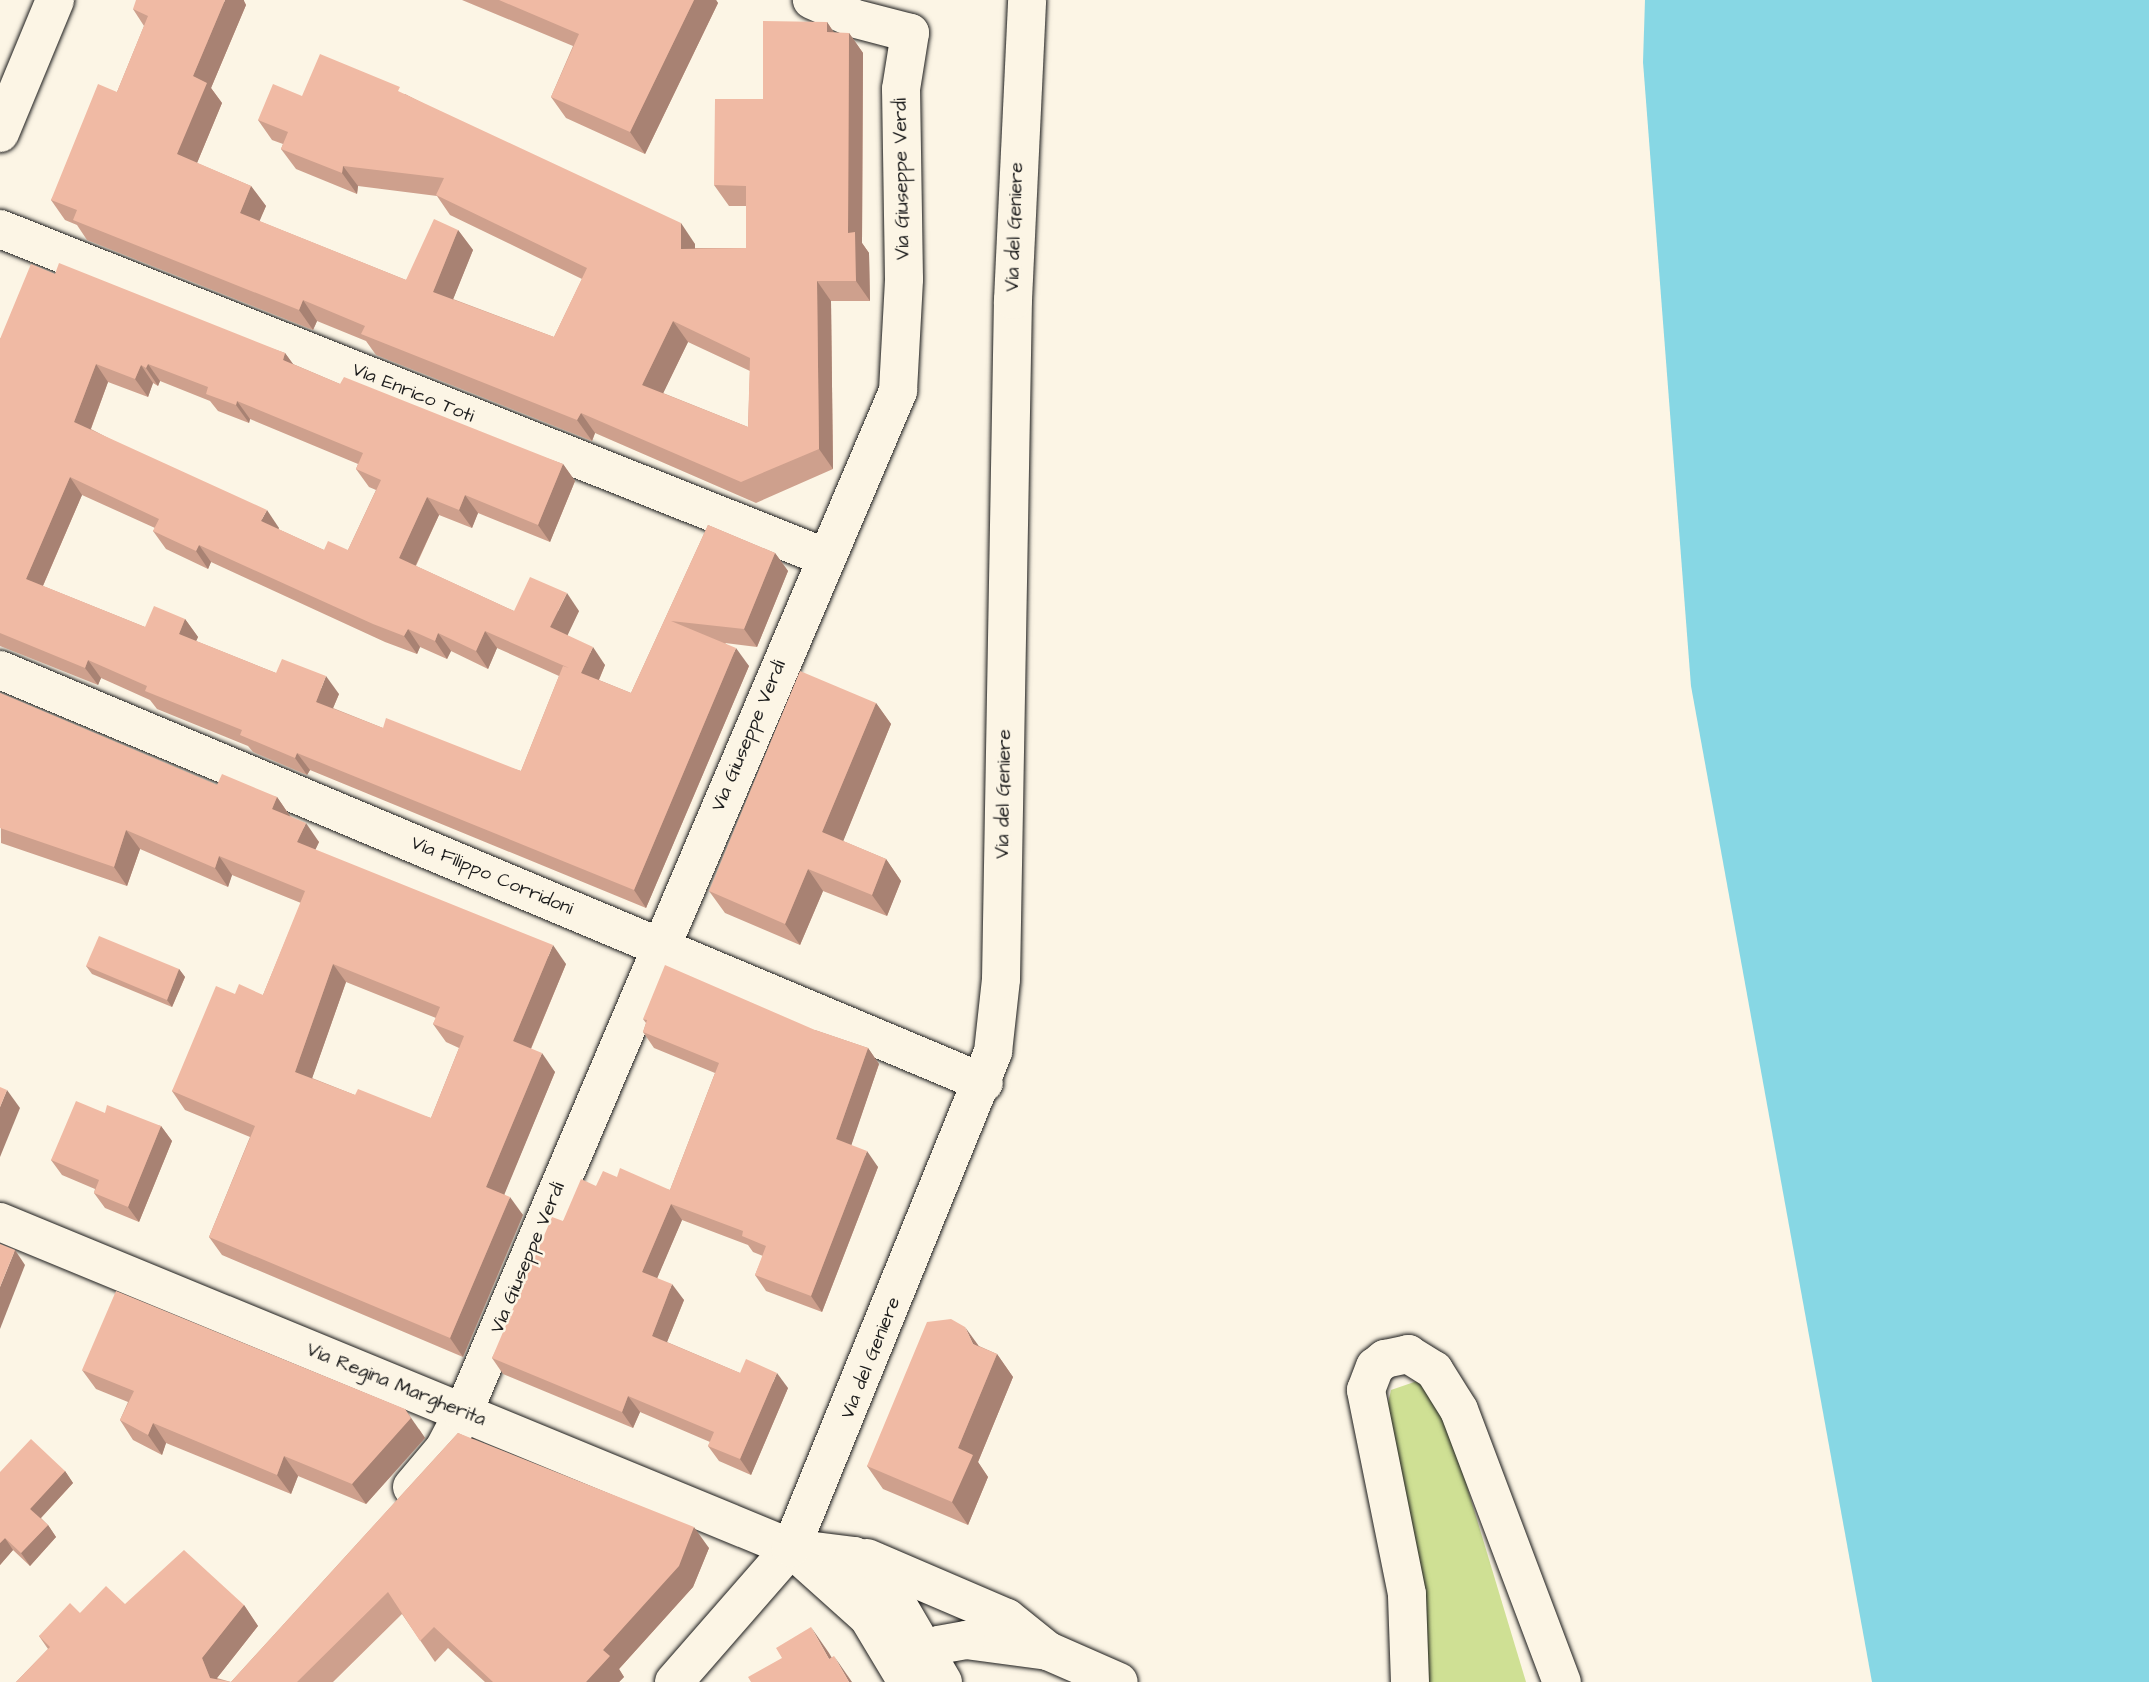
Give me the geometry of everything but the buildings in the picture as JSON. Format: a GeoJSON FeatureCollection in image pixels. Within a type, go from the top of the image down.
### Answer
{"type":"FeatureCollection","features":[{"type":"Feature","properties":{"kind":"street"},"geometry":{"type":"LineString","coordinates":[[0,133],[55,0]]}},
{"type":"Feature","properties":{"kind":"street","name":"Via Giuseppe Verdi"},"geometry":{"type":"LineString","coordinates":[[385,1519],[444,1449],[463,1413],[658,946],[898,391],[904,279],[901,89],[910,33],[853,18],[812,0]]}},
{"type":"Feature","properties":{"kind":"street","name":"Via del Geniere"},"geometry":{"type":"LineString","coordinates":[[674,1682],[791,1548],[984,1083],[995,1043],[1000,989],[1013,300],[1027,0]]}},
{"type":"Feature","properties":{"kind":"street","name":"Via Enrico Toti"},"geometry":{"type":"LineString","coordinates":[[0,229],[827,558]]}},
{"type":"Feature","properties":{"kind":"street","name":"Via Filippo Corridoni"},"geometry":{"type":"LineString","coordinates":[[0,670],[984,1083]]}},
{"type":"Feature","properties":{"kind":"street","name":"Via Regina Margherita"},"geometry":{"type":"LineString","coordinates":[[0,1222],[791,1548]]}},
{"type":"Feature","properties":{"kind":"street"},"geometry":{"type":"LineString","coordinates":[[1410,1682],[1407,1594],[1366,1399],[1368,1378],[1375,1367],[1385,1359],[1408,1354],[1434,1370],[1459,1409],[1563,1682]]}},
{"type":"Feature","properties":{"kind":"street"},"geometry":{"type":"LineString","coordinates":[[791,1548],[879,1560],[1007,1618],[1048,1651],[1119,1682]]}},
{"type":"Feature","properties":{"kind":"street"},"geometry":{"type":"LineString","coordinates":[[791,1548],[869,1617],[926,1673]]}},
{"type":"Feature","properties":{"kind":"street"},"geometry":{"type":"LineString","coordinates":[[854,1556],[888,1588],[926,1673]]}},
{"type":"Feature","properties":{"kind":"street"},"geometry":{"type":"LineString","coordinates":[[926,1673],[939,1645],[966,1640],[1048,1651]]}},
{"type":"Feature","properties":{"kind":"green space"},"geometry":{"type":"Polygon","coordinates":[[[1423,1379],[1443,1407],[1526,1682],[1425,1682],[1387,1408],[1391,1390],[1423,1379]]]}},
{"type":"Feature","properties":{"kind":"water"},"geometry":{"type":"Polygon","coordinates":[[[1645,0],[2149,0],[2149,1682],[1872,1682],[1691,686],[1643,62],[1645,0]]]}}]}
